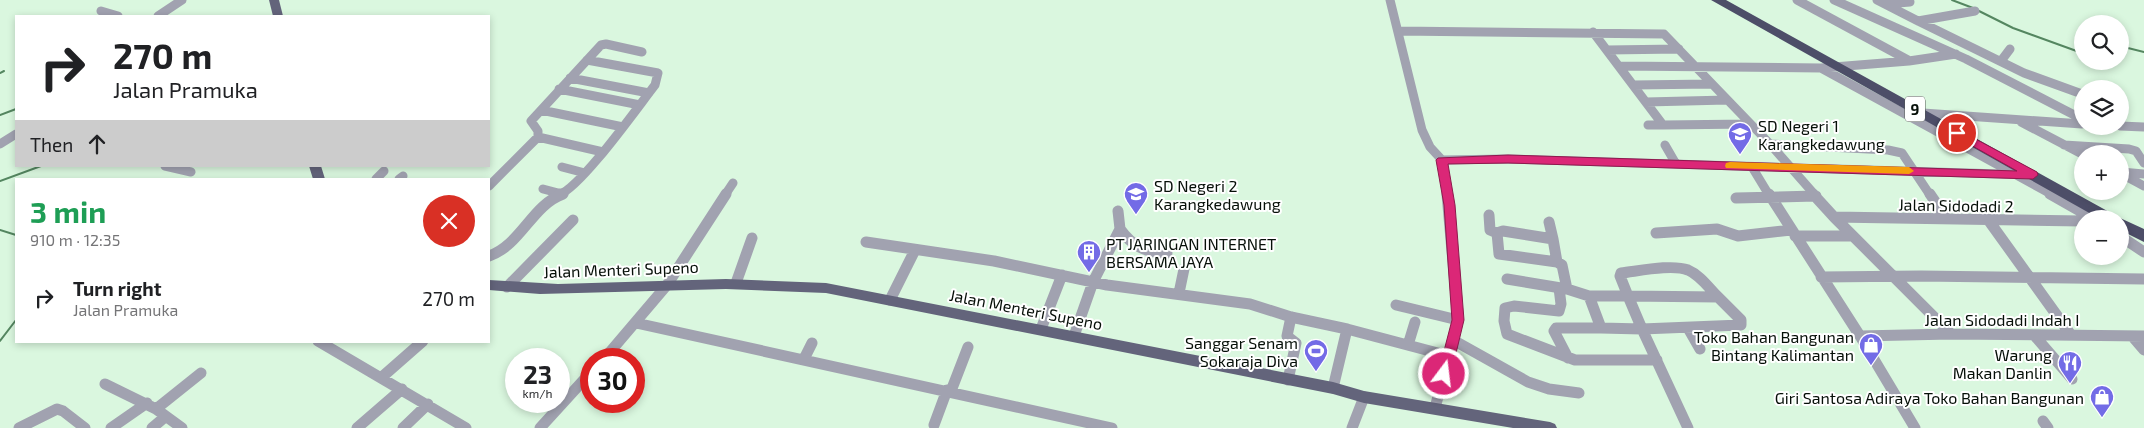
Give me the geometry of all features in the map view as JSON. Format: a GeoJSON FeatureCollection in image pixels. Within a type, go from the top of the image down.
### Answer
{"type":"FeatureCollection","features":[{"type":"Feature","properties":{"kind":"highway","name":"9"},"geometry":{"type":"LineString","coordinates":[[1717,0],[2097,210]]}},
{"type":"Feature","properties":{"kind":"highway"},"geometry":{"type":"LineString","coordinates":[[2129,230],[2140,240]]}},
{"type":"Feature","properties":{"kind":"main road"},"geometry":{"type":"LineString","coordinates":[[274,0],[278,15]]}},
{"type":"Feature","properties":{"kind":"main road","name":"Jalan Menteri Supeno"},"geometry":{"type":"LineString","coordinates":[[490,285],[539,289],[736,283],[786,284],[826,288],[1041,329],[1332,388],[1364,397],[1550,428]]}},
{"type":"Feature","properties":{"kind":"street"},"geometry":{"type":"LineString","coordinates":[[160,15],[182,0]]}},
{"type":"Feature","properties":{"kind":"street"},"geometry":{"type":"LineString","coordinates":[[1390,0],[1422,130],[1430,147],[1442,160],[1449,205],[1458,320],[1435,408]]}},
{"type":"Feature","properties":{"kind":"street"},"geometry":{"type":"LineString","coordinates":[[1797,0],[1909,61]]}},
{"type":"Feature","properties":{"kind":"street"},"geometry":{"type":"LineString","coordinates":[[1834,0],[1956,54],[2074,115]]}},
{"type":"Feature","properties":{"kind":"street"},"geometry":{"type":"LineString","coordinates":[[1877,0],[2024,73],[2074,91]]}},
{"type":"Feature","properties":{"kind":"street"},"geometry":{"type":"LineString","coordinates":[[1885,4],[1910,2]]}},
{"type":"Feature","properties":{"kind":"street"},"geometry":{"type":"LineString","coordinates":[[101,11],[115,15]]}},
{"type":"Feature","properties":{"kind":"street"},"geometry":{"type":"LineString","coordinates":[[1918,21],[1975,11]]}},
{"type":"Feature","properties":{"kind":"street"},"geometry":{"type":"LineString","coordinates":[[1398,31],[1662,34],[1696,66],[1770,144],[1834,217],[1951,334]]}},
{"type":"Feature","properties":{"kind":"street"},"geometry":{"type":"LineString","coordinates":[[1593,32],[1663,126]]}},
{"type":"Feature","properties":{"kind":"street"},"geometry":{"type":"LineString","coordinates":[[490,185],[538,137],[538,131],[531,121],[603,44],[642,52]]}},
{"type":"Feature","properties":{"kind":"street"},"geometry":{"type":"LineString","coordinates":[[1607,50],[1679,49]]}},
{"type":"Feature","properties":{"kind":"street"},"geometry":{"type":"LineString","coordinates":[[1966,59],[1998,60],[2010,49]]}},
{"type":"Feature","properties":{"kind":"street"},"geometry":{"type":"LineString","coordinates":[[1619,66],[1822,68],[1836,65],[1909,61],[1956,54]]}},
{"type":"Feature","properties":{"kind":"street"},"geometry":{"type":"LineString","coordinates":[[490,256],[502,250],[550,199],[567,192],[603,152],[655,85],[658,74],[587,60]]}},
{"type":"Feature","properties":{"kind":"street"},"geometry":{"type":"LineString","coordinates":[[1822,68],[2017,174],[2079,210]]}},
{"type":"Feature","properties":{"kind":"street"},"geometry":{"type":"LineString","coordinates":[[570,78],[649,93]]}},
{"type":"Feature","properties":{"kind":"street"},"geometry":{"type":"LineString","coordinates":[[1633,84],[1712,84]]}},
{"type":"Feature","properties":{"kind":"street"},"geometry":{"type":"LineString","coordinates":[[559,89],[640,105]]}},
{"type":"Feature","properties":{"kind":"street"},"geometry":{"type":"LineString","coordinates":[[1646,102],[1727,100]]}},
{"type":"Feature","properties":{"kind":"street"},"geometry":{"type":"LineString","coordinates":[[540,110],[623,127]]}},
{"type":"Feature","properties":{"kind":"street"},"geometry":{"type":"LineString","coordinates":[[1923,113],[2074,124]]}},
{"type":"Feature","properties":{"kind":"street"},"geometry":{"type":"LineString","coordinates":[[2018,120],[2074,150]]}},
{"type":"Feature","properties":{"kind":"street"},"geometry":{"type":"LineString","coordinates":[[1648,125],[1750,124]]}},
{"type":"Feature","properties":{"kind":"street"},"geometry":{"type":"LineString","coordinates":[[2129,125],[2144,127]]}},
{"type":"Feature","properties":{"kind":"street"},"geometry":{"type":"LineString","coordinates":[[0,144],[15,135]]}},
{"type":"Feature","properties":{"kind":"street"},"geometry":{"type":"LineString","coordinates":[[538,137],[603,152]]}},
{"type":"Feature","properties":{"kind":"street"},"geometry":{"type":"LineString","coordinates":[[1770,144],[1897,152],[1905,156],[1912,171],[1947,219]]}},
{"type":"Feature","properties":{"kind":"street"},"geometry":{"type":"LineString","coordinates":[[1664,145],[1676,164]]}},
{"type":"Feature","properties":{"kind":"street"},"geometry":{"type":"LineString","coordinates":[[2064,145],[2129,149],[2136,152],[2144,163]]}},
{"type":"Feature","properties":{"kind":"street"},"geometry":{"type":"LineString","coordinates":[[1442,160],[1508,159],[2033,175]]}},
{"type":"Feature","properties":{"kind":"street"},"geometry":{"type":"LineString","coordinates":[[1752,166],[1860,336],[1915,428]]}},
{"type":"Feature","properties":{"kind":"street"},"geometry":{"type":"LineString","coordinates":[[169,167],[190,172]]}},
{"type":"Feature","properties":{"kind":"street"},"geometry":{"type":"LineString","coordinates":[[562,167],[585,173]]}},
{"type":"Feature","properties":{"kind":"street"},"geometry":{"type":"LineString","coordinates":[[377,178],[384,171]]}},
{"type":"Feature","properties":{"kind":"street"},"geometry":{"type":"LineString","coordinates":[[2129,173],[2144,174]]}},
{"type":"Feature","properties":{"kind":"street"},"geometry":{"type":"LineString","coordinates":[[2129,177],[2144,186]]}},
{"type":"Feature","properties":{"kind":"street"},"geometry":{"type":"LineString","coordinates":[[614,348],[667,285],[733,183]]}},
{"type":"Feature","properties":{"kind":"street"},"geometry":{"type":"LineString","coordinates":[[543,189],[562,194]]}},
{"type":"Feature","properties":{"kind":"street"},"geometry":{"type":"LineString","coordinates":[[1736,198],[1816,196]]}},
{"type":"Feature","properties":{"kind":"street"},"geometry":{"type":"LineString","coordinates":[[1118,211],[1120,229],[1128,241],[1139,249],[1155,254],[1167,253]]}},
{"type":"Feature","properties":{"kind":"street"},"geometry":{"type":"LineString","coordinates":[[1489,215],[1490,230],[1497,233],[1503,231],[1553,239]]}},
{"type":"Feature","properties":{"kind":"street","name":"Jalan Sidodadi 2"},"geometry":{"type":"LineString","coordinates":[[1834,217],[2074,221]]}},
{"type":"Feature","properties":{"kind":"street"},"geometry":{"type":"LineString","coordinates":[[507,287],[573,220]]}},
{"type":"Feature","properties":{"kind":"street"},"geometry":{"type":"LineString","coordinates":[[1989,221],[2071,335]]}},
{"type":"Feature","properties":{"kind":"street"},"geometry":{"type":"LineString","coordinates":[[1549,222],[1557,262]]}},
{"type":"Feature","properties":{"kind":"street"},"geometry":{"type":"LineString","coordinates":[[1074,336],[1092,282],[1120,229]]}},
{"type":"Feature","properties":{"kind":"street"},"geometry":{"type":"LineString","coordinates":[[1656,232],[1717,229],[1738,236],[1793,233],[1854,236]]}},
{"type":"Feature","properties":{"kind":"street"},"geometry":{"type":"LineString","coordinates":[[1497,233],[1499,254],[1562,264],[1563,288],[1559,311],[1508,307],[1503,311],[1504,326],[1506,332],[1511,336],[1568,358],[1594,361],[1658,360]]}},
{"type":"Feature","properties":{"kind":"street"},"geometry":{"type":"LineString","coordinates":[[736,283],[752,238]]}},
{"type":"Feature","properties":{"kind":"street"},"geometry":{"type":"LineString","coordinates":[[2140,240],[2144,252]]}},
{"type":"Feature","properties":{"kind":"street"},"geometry":{"type":"LineString","coordinates":[[866,242],[994,261],[1092,282],[1250,304],[1449,356]]}},
{"type":"Feature","properties":{"kind":"street"},"geometry":{"type":"LineString","coordinates":[[890,300],[915,250]]}},
{"type":"Feature","properties":{"kind":"street"},"geometry":{"type":"LineString","coordinates":[[1568,358],[1554,331],[1556,328],[1642,329],[1742,325],[1741,320],[1692,272],[1671,268],[1621,273],[1628,296],[1642,329],[1688,428]]}},
{"type":"Feature","properties":{"kind":"street"},"geometry":{"type":"LineString","coordinates":[[1179,293],[1184,269]]}},
{"type":"Feature","properties":{"kind":"street"},"geometry":{"type":"LineString","coordinates":[[1041,329],[1062,275]]}},
{"type":"Feature","properties":{"kind":"street"},"geometry":{"type":"LineString","coordinates":[[1822,277],[2144,279]]}},
{"type":"Feature","properties":{"kind":"street"},"geometry":{"type":"LineString","coordinates":[[1507,280],[1563,288],[1589,296],[1718,297]]}},
{"type":"Feature","properties":{"kind":"street"},"geometry":{"type":"LineString","coordinates":[[1589,296],[1601,328]]}},
{"type":"Feature","properties":{"kind":"street"},"geometry":{"type":"LineString","coordinates":[[1396,305],[1458,320]]}},
{"type":"Feature","properties":{"kind":"street"},"geometry":{"type":"LineString","coordinates":[[1288,380],[1296,343],[1287,336],[1291,316]]}},
{"type":"Feature","properties":{"kind":"street"},"geometry":{"type":"LineString","coordinates":[[1408,345],[1415,322]]}},
{"type":"Feature","properties":{"kind":"street"},"geometry":{"type":"LineString","coordinates":[[636,323],[1112,428]]}},
{"type":"Feature","properties":{"kind":"street"},"geometry":{"type":"LineString","coordinates":[[1688,328],[1700,349]]}},
{"type":"Feature","properties":{"kind":"street"},"geometry":{"type":"LineString","coordinates":[[1332,388],[1347,329]]}},
{"type":"Feature","properties":{"kind":"street","name":"Jalan Sidodadi Indah I"},"geometry":{"type":"LineString","coordinates":[[1860,336],[1951,334],[2144,336]]}},
{"type":"Feature","properties":{"kind":"street"},"geometry":{"type":"LineString","coordinates":[[2034,335],[2072,379]]}},
{"type":"Feature","properties":{"kind":"street"},"geometry":{"type":"LineString","coordinates":[[2132,336],[2144,350]]}},
{"type":"Feature","properties":{"kind":"street"},"geometry":{"type":"LineString","coordinates":[[1453,340],[1528,382],[1549,389],[1579,392]]}},
{"type":"Feature","properties":{"kind":"street"},"geometry":{"type":"LineString","coordinates":[[322,343],[466,428]]}},
{"type":"Feature","properties":{"kind":"street"},"geometry":{"type":"LineString","coordinates":[[382,377],[421,343]]}},
{"type":"Feature","properties":{"kind":"street"},"geometry":{"type":"LineString","coordinates":[[804,360],[812,343]]}},
{"type":"Feature","properties":{"kind":"street"},"geometry":{"type":"LineString","coordinates":[[934,425],[968,347]]}},
{"type":"Feature","properties":{"kind":"street"},"geometry":{"type":"LineString","coordinates":[[111,428],[156,410],[201,373]]}},
{"type":"Feature","properties":{"kind":"street"},"geometry":{"type":"LineString","coordinates":[[106,384],[156,410],[182,428]]}},
{"type":"Feature","properties":{"kind":"street"},"geometry":{"type":"LineString","coordinates":[[540,428],[580,384]]}},
{"type":"Feature","properties":{"kind":"street"},"geometry":{"type":"LineString","coordinates":[[357,428],[402,389]]}},
{"type":"Feature","properties":{"kind":"street"},"geometry":{"type":"LineString","coordinates":[[1352,428],[1364,397]]}},
{"type":"Feature","properties":{"kind":"street"},"geometry":{"type":"LineString","coordinates":[[403,428],[428,404]]}},
{"type":"Feature","properties":{"kind":"street"},"geometry":{"type":"LineString","coordinates":[[19,428],[56,409],[60,409],[85,428]]}},
{"type":"Feature","properties":{"kind":"street"},"geometry":{"type":"LineString","coordinates":[[152,428],[156,410]]}},
{"type":"Feature","properties":{"kind":"waterway"},"geometry":{"type":"LineString","coordinates":[[1952,0],[1973,8]]}},
{"type":"Feature","properties":{"kind":"waterway"},"geometry":{"type":"LineString","coordinates":[[1977,10],[2013,28],[2074,50]]}},
{"type":"Feature","properties":{"kind":"waterway"},"geometry":{"type":"LineString","coordinates":[[2129,48],[2144,52]]}},
{"type":"Feature","properties":{"kind":"waterway"},"geometry":{"type":"LineString","coordinates":[[0,73],[4,71]]}},
{"type":"Feature","properties":{"kind":"waterway"},"geometry":{"type":"LineString","coordinates":[[0,115],[15,109]]}},
{"type":"Feature","properties":{"kind":"waterway"},"geometry":{"type":"LineString","coordinates":[[0,181],[38,167]]}},
{"type":"Feature","properties":{"kind":"waterway"},"geometry":{"type":"LineString","coordinates":[[0,230],[15,235]]}},
{"type":"Feature","properties":{"kind":"waterway"},"geometry":{"type":"LineString","coordinates":[[0,341],[15,321]]}},
{"type":"Feature","properties":{"kind":"slow traffic"},"geometry":{"type":"LineString","coordinates":[[1730,166],[1909,171]]}},
{"type":"Feature","properties":{"kind":"place","name":"SD Negeri 1 Karangkedawung"},"geometry":{"type":"Point","coordinates":[1740,155]}},
{"type":"Feature","properties":{"kind":"place","name":"SD Negeri 2 Karangkedawung"},"geometry":{"type":"Point","coordinates":[1136,215]}},
{"type":"Feature","properties":{"kind":"place","name":"PT JARINGAN INTERNET BERSAMA JAYA"},"geometry":{"type":"Point","coordinates":[1089,273]}},
{"type":"Feature","properties":{"kind":"place","name":"Toko Bahan Bangunan Bintang Kalimantan"},"geometry":{"type":"Point","coordinates":[1871,366]}},
{"type":"Feature","properties":{"kind":"place","name":"Sanggar Senam Sokaraja Diva"},"geometry":{"type":"Point","coordinates":[1316,372]}},
{"type":"Feature","properties":{"kind":"place","name":"Warung Makan Danlin"},"geometry":{"type":"Point","coordinates":[2070,384]}},
{"type":"Feature","properties":{"kind":"place","name":"Giri Santosa Adiraya Toko Bahan Bangunan"},"geometry":{"type":"Point","coordinates":[2102,418]}},
{"type":"Feature","properties":{"kind":"route"},"geometry":{"type":"LineString","coordinates":[[1444,374],[1458,320],[1449,205],[1442,160],[1508,159],[2033,175],[1957,133]]}}]}
